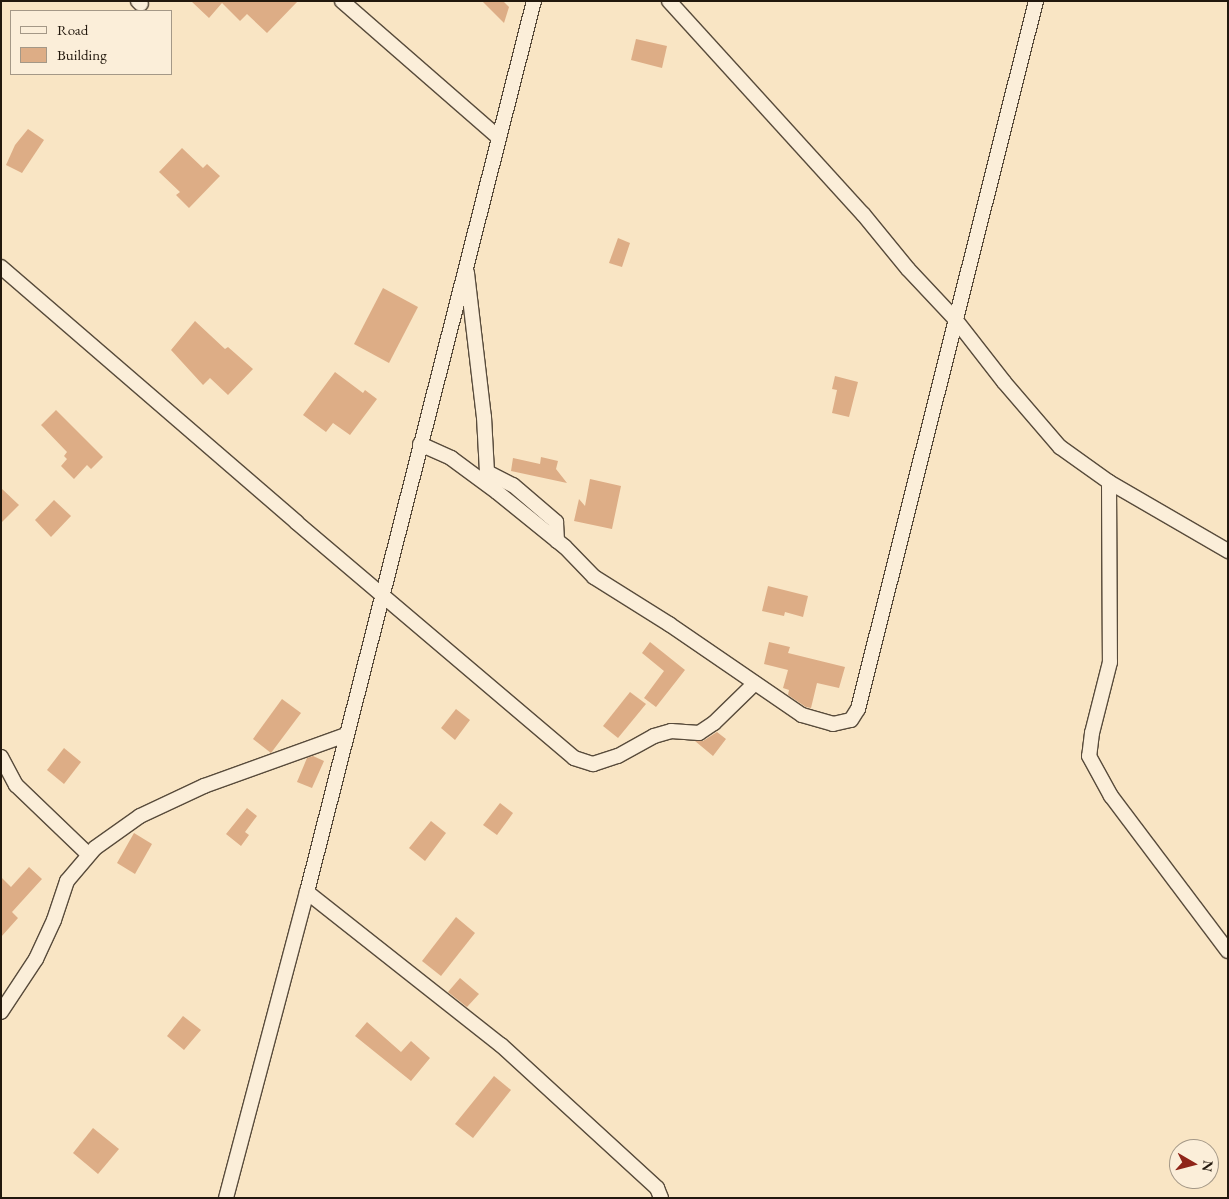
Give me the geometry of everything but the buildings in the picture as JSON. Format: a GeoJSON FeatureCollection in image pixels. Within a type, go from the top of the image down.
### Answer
{"type":"FeatureCollection","features":[{"type":"Feature","properties":{"kind":"street"},"geometry":{"type":"LineString","coordinates":[[342,1],[499,138]]}},
{"type":"Feature","properties":{"kind":"street"},"geometry":{"type":"LineString","coordinates":[[226,1198],[307,892],[534,1]]}},
{"type":"Feature","properties":{"kind":"street"},"geometry":{"type":"LineString","coordinates":[[669,1],[863,214],[908,269],[955,319],[1004,382],[1060,447],[1109,482],[1228,551]]}},
{"type":"Feature","properties":{"kind":"street"},"geometry":{"type":"LineString","coordinates":[[420,444],[450,458],[557,541],[594,577],[802,715],[833,724],[850,720],[858,709],[1036,1]]}},
{"type":"Feature","properties":{"kind":"street"},"geometry":{"type":"LineString","coordinates":[[466,264],[484,418],[487,472],[513,485],[556,522],[557,541]]}},
{"type":"Feature","properties":{"kind":"street"},"geometry":{"type":"LineString","coordinates":[[1,267],[382,596],[574,758],[593,764],[618,756],[654,736],[671,731],[699,733],[714,723],[755,683]]}},
{"type":"Feature","properties":{"kind":"street"},"geometry":{"type":"LineString","coordinates":[[1109,482],[1110,662],[1092,732],[1090,756],[1111,796],[1228,951]]}},
{"type":"Feature","properties":{"kind":"street"},"geometry":{"type":"LineString","coordinates":[[1,1012],[36,959],[54,920],[67,881],[88,854],[140,816],[204,786],[346,735]]}},
{"type":"Feature","properties":{"kind":"street"},"geometry":{"type":"LineString","coordinates":[[1,757],[16,785],[88,854]]}},
{"type":"Feature","properties":{"kind":"street"},"geometry":{"type":"LineString","coordinates":[[307,892],[501,1046],[657,1188],[661,1198]]}}]}
